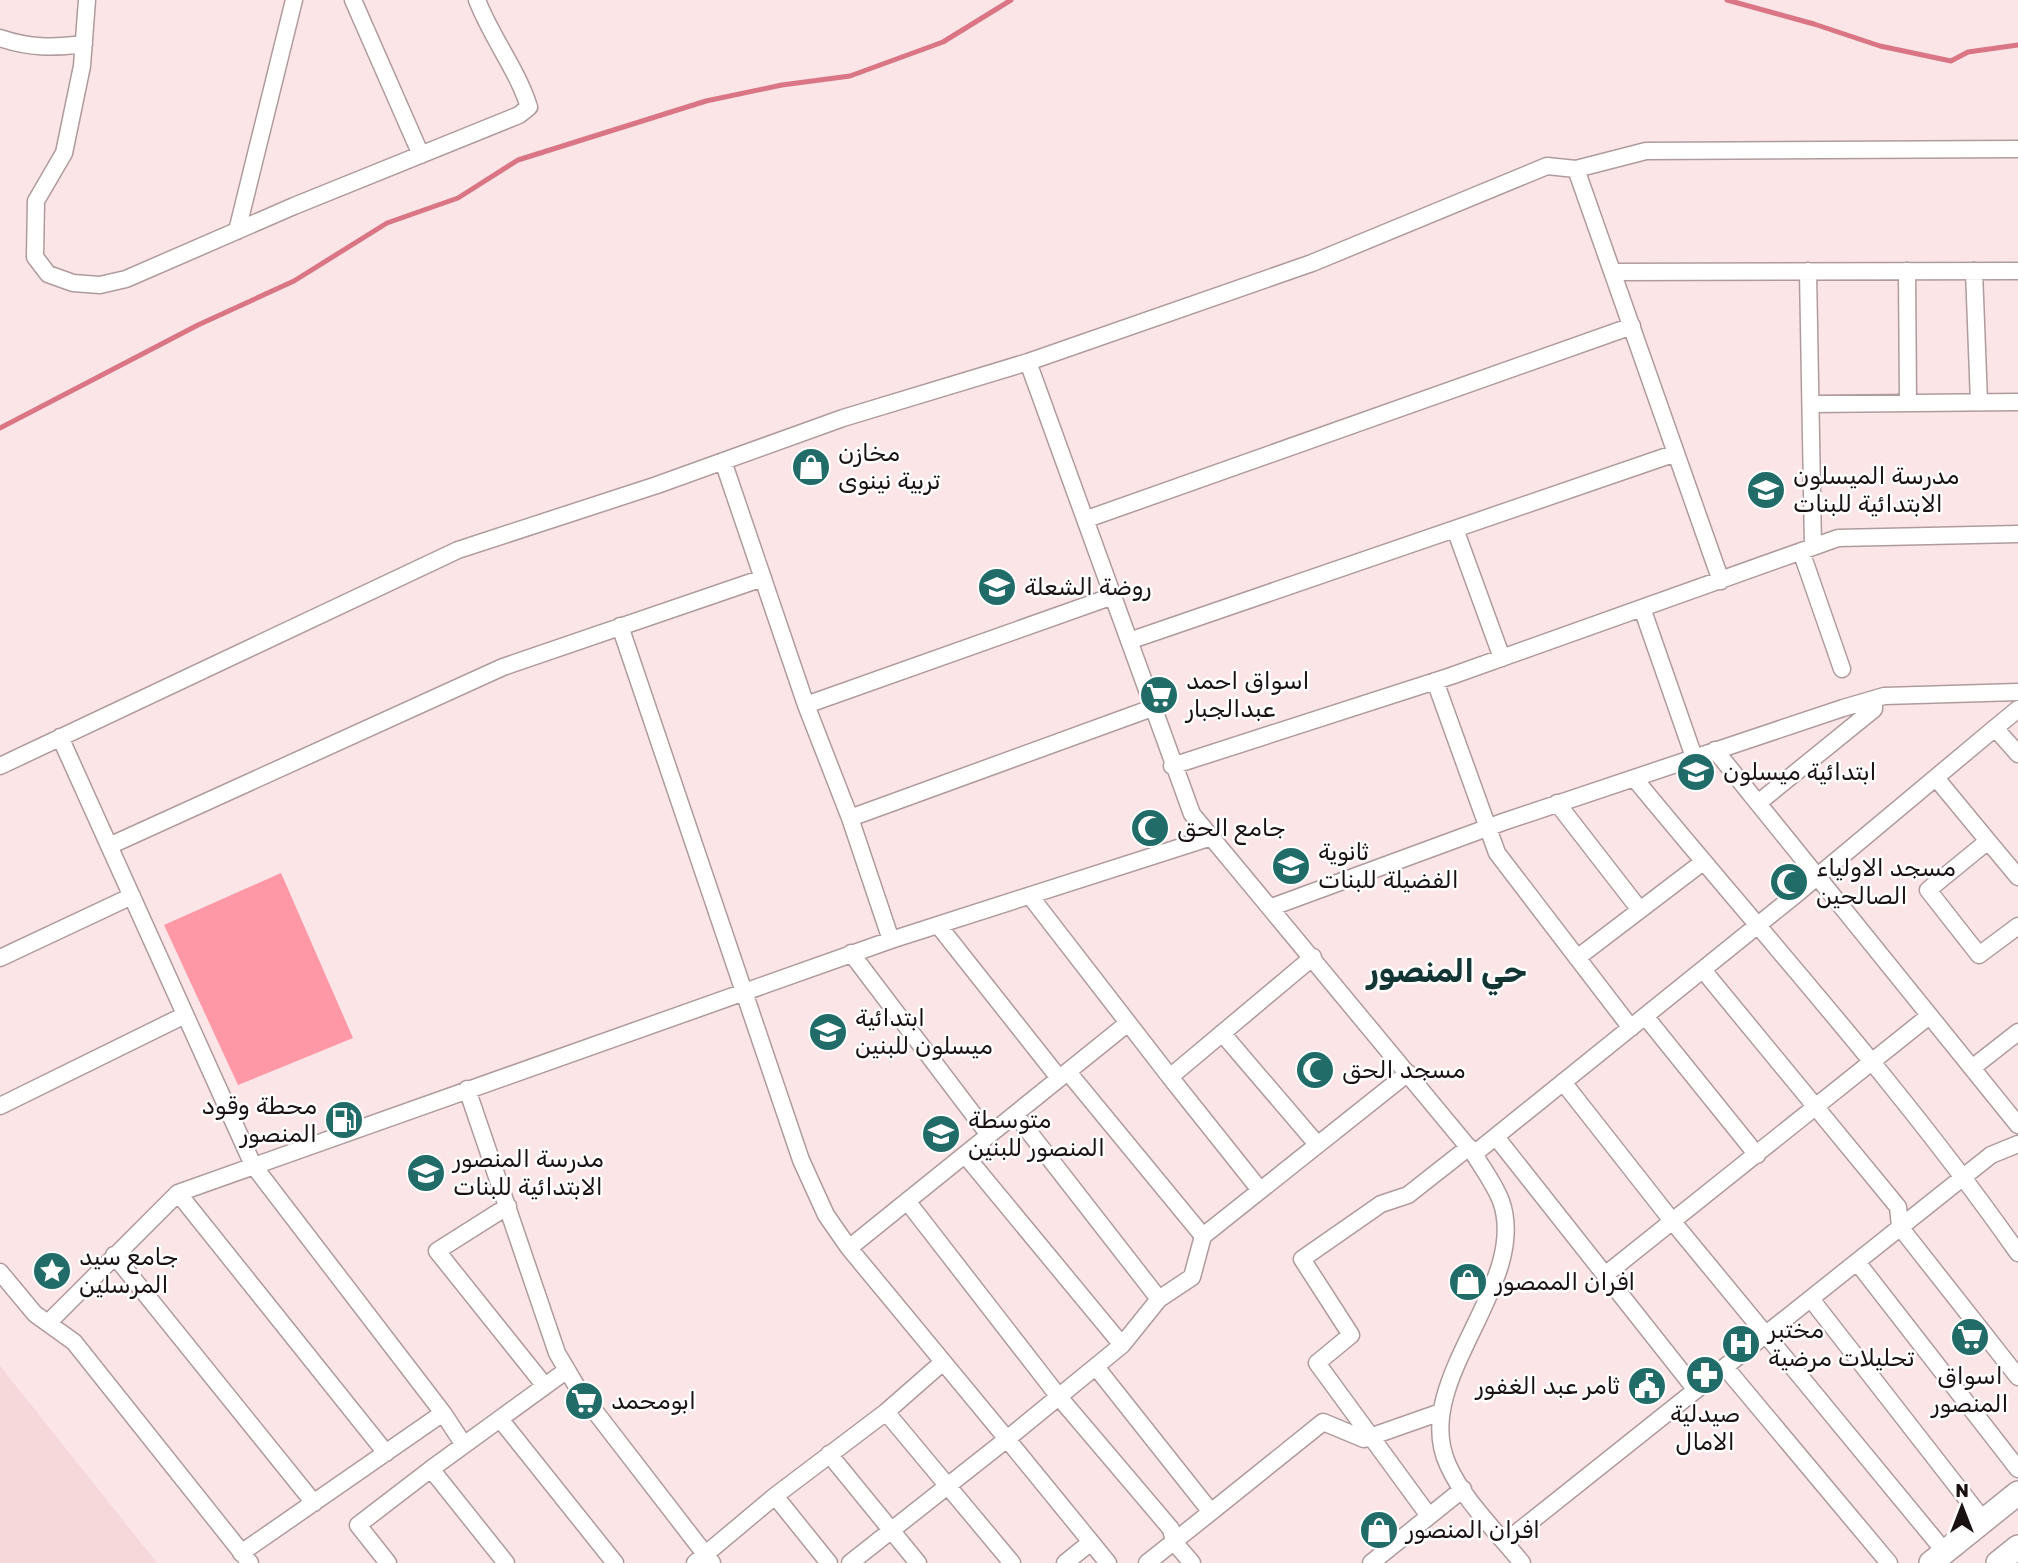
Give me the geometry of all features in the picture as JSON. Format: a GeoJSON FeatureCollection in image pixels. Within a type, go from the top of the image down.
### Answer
{"type":"FeatureCollection","features":[{"type":"Feature","properties":{"kind":"main road"},"geometry":{"type":"LineString","coordinates":[[1938,1557],[2018,1493]]}},
{"type":"Feature","properties":{"kind":"street"},"geometry":{"type":"LineString","coordinates":[[87,0],[82,66],[64,153],[36,201],[35,257],[48,274],[73,283],[100,285],[113,282],[519,115],[529,107],[477,0]]}},
{"type":"Feature","properties":{"kind":"street"},"geometry":{"type":"LineString","coordinates":[[237,231],[294,0]]}},
{"type":"Feature","properties":{"kind":"street"},"geometry":{"type":"LineString","coordinates":[[352,0],[421,155]]}},
{"type":"Feature","properties":{"kind":"street"},"geometry":{"type":"LineString","coordinates":[[0,38],[25,47],[45,49],[84,44]]}},
{"type":"Feature","properties":{"kind":"street"},"geometry":{"type":"LineString","coordinates":[[0,766],[458,550],[842,418],[1028,362],[1312,262],[1548,166],[1576,169],[1646,151],[2018,149]]}},
{"type":"Feature","properties":{"kind":"street"},"geometry":{"type":"LineString","coordinates":[[1576,169],[1721,581]]}},
{"type":"Feature","properties":{"kind":"street"},"geometry":{"type":"LineString","coordinates":[[1808,271],[1811,404],[1807,549],[1842,669]]}},
{"type":"Feature","properties":{"kind":"street"},"geometry":{"type":"LineString","coordinates":[[1906,271],[1908,403]]}},
{"type":"Feature","properties":{"kind":"street"},"geometry":{"type":"LineString","coordinates":[[1974,271],[1979,402]]}},
{"type":"Feature","properties":{"kind":"street"},"geometry":{"type":"LineString","coordinates":[[1613,272],[2018,271]]}},
{"type":"Feature","properties":{"kind":"street"},"geometry":{"type":"LineString","coordinates":[[1087,519],[1632,326]]}},
{"type":"Feature","properties":{"kind":"street"},"geometry":{"type":"LineString","coordinates":[[1028,362],[1192,814],[1472,1150],[1501,1201],[1504,1231],[1500,1267],[1453,1369],[1441,1412],[1441,1434],[1447,1464],[1463,1489],[1522,1563]]}},
{"type":"Feature","properties":{"kind":"street"},"geometry":{"type":"LineString","coordinates":[[1811,404],[2018,402]]}},
{"type":"Feature","properties":{"kind":"street"},"geometry":{"type":"LineString","coordinates":[[1129,641],[1676,453]]}},
{"type":"Feature","properties":{"kind":"street"},"geometry":{"type":"LineString","coordinates":[[723,461],[806,705],[850,818],[891,940]]}},
{"type":"Feature","properties":{"kind":"street"},"geometry":{"type":"LineString","coordinates":[[1455,529],[1502,658]]}},
{"type":"Feature","properties":{"kind":"street"},"geometry":{"type":"LineString","coordinates":[[1172,765],[1435,681],[1838,538],[2018,534]]}},
{"type":"Feature","properties":{"kind":"street"},"geometry":{"type":"LineString","coordinates":[[110,846],[503,667],[763,578]]}},
{"type":"Feature","properties":{"kind":"street"},"geometry":{"type":"LineString","coordinates":[[806,705],[1113,596]]}},
{"type":"Feature","properties":{"kind":"street"},"geometry":{"type":"LineString","coordinates":[[1642,608],[1695,757]]}},
{"type":"Feature","properties":{"kind":"street"},"geometry":{"type":"LineString","coordinates":[[620,626],[801,1160],[826,1215],[849,1248],[1108,1563]]}},
{"type":"Feature","properties":{"kind":"street"},"geometry":{"type":"LineString","coordinates":[[1435,681],[1497,853],[1631,1028]]}},
{"type":"Feature","properties":{"kind":"street"},"geometry":{"type":"LineString","coordinates":[[1272,907],[1557,803],[1874,699],[2018,692]]}},
{"type":"Feature","properties":{"kind":"street"},"geometry":{"type":"LineString","coordinates":[[1758,803],[1874,709],[1874,699]]}},
{"type":"Feature","properties":{"kind":"street"},"geometry":{"type":"LineString","coordinates":[[850,818],[1152,708]]}},
{"type":"Feature","properties":{"kind":"street"},"geometry":{"type":"LineString","coordinates":[[1429,1516],[1374,1436],[1317,1363],[1351,1335],[1301,1259],[1381,1204],[1408,1195],[1472,1150],[1496,1137],[1756,927],[2018,709]]}},
{"type":"Feature","properties":{"kind":"street"},"geometry":{"type":"LineString","coordinates":[[1995,728],[2018,754]]}},
{"type":"Feature","properties":{"kind":"street"},"geometry":{"type":"LineString","coordinates":[[60,737],[253,1165],[443,1413],[464,1445]]}},
{"type":"Feature","properties":{"kind":"street"},"geometry":{"type":"LineString","coordinates":[[1715,750],[2018,1125]]}},
{"type":"Feature","properties":{"kind":"street"},"geometry":{"type":"LineString","coordinates":[[1634,778],[1756,927],[1873,1063],[1964,1176],[2018,1254]]}},
{"type":"Feature","properties":{"kind":"street"},"geometry":{"type":"LineString","coordinates":[[1936,778],[2018,877]]}},
{"type":"Feature","properties":{"kind":"street"},"geometry":{"type":"LineString","coordinates":[[1557,803],[1640,909]]}},
{"type":"Feature","properties":{"kind":"street"},"geometry":{"type":"LineString","coordinates":[[48,1324],[178,1193],[851,953],[1212,837]]}},
{"type":"Feature","properties":{"kind":"street"},"geometry":{"type":"LineString","coordinates":[[1988,841],[1928,890],[1979,955],[2018,926]]}},
{"type":"Feature","properties":{"kind":"street"},"geometry":{"type":"LineString","coordinates":[[1577,958],[1703,862]]}},
{"type":"Feature","properties":{"kind":"street"},"geometry":{"type":"LineString","coordinates":[[0,958],[132,896]]}},
{"type":"Feature","properties":{"kind":"street"},"geometry":{"type":"LineString","coordinates":[[1030,896],[1260,1190]]}},
{"type":"Feature","properties":{"kind":"street"},"geometry":{"type":"LineString","coordinates":[[938,925],[1203,1236]]}},
{"type":"Feature","properties":{"kind":"street"},"geometry":{"type":"LineString","coordinates":[[851,953],[989,1135]]}},
{"type":"Feature","properties":{"kind":"street"},"geometry":{"type":"LineString","coordinates":[[1170,1077],[1312,957]]}},
{"type":"Feature","properties":{"kind":"street"},"geometry":{"type":"LineString","coordinates":[[1703,970],[1898,1208],[1900,1227],[2018,1377]]}},
{"type":"Feature","properties":{"kind":"street"},"geometry":{"type":"LineString","coordinates":[[0,1106],[185,1015]]}},
{"type":"Feature","properties":{"kind":"street"},"geometry":{"type":"LineString","coordinates":[[1645,1016],[1758,1155]]}},
{"type":"Feature","properties":{"kind":"street"},"geometry":{"type":"LineString","coordinates":[[1605,1275],[1929,1016]]}},
{"type":"Feature","properties":{"kind":"street"},"geometry":{"type":"LineString","coordinates":[[849,1248],[1128,1023]]}},
{"type":"Feature","properties":{"kind":"street"},"geometry":{"type":"LineString","coordinates":[[1972,1068],[2018,1032]]}},
{"type":"Feature","properties":{"kind":"street"},"geometry":{"type":"LineString","coordinates":[[1222,1033],[1316,1143]]}},
{"type":"Feature","properties":{"kind":"street"},"geometry":{"type":"LineString","coordinates":[[850,1563],[1122,1345],[1159,1299],[1192,1277],[1203,1236],[1316,1143],[1408,1073]]}},
{"type":"Feature","properties":{"kind":"street"},"geometry":{"type":"LineString","coordinates":[[1563,1082],[1673,1222],[1767,1333],[1938,1557]]}},
{"type":"Feature","properties":{"kind":"street"},"geometry":{"type":"LineString","coordinates":[[467,1089],[557,1353],[580,1392],[704,1560],[775,1496],[886,1412],[943,1362]]}},
{"type":"Feature","properties":{"kind":"street"},"geometry":{"type":"LineString","coordinates":[[1015,1114],[1159,1299]]}},
{"type":"Feature","properties":{"kind":"street"},"geometry":{"type":"LineString","coordinates":[[1496,1137],[1696,1390]]}},
{"type":"Feature","properties":{"kind":"street"},"geometry":{"type":"LineString","coordinates":[[1505,1542],[1991,1154],[2017,1146]]}},
{"type":"Feature","properties":{"kind":"street"},"geometry":{"type":"LineString","coordinates":[[965,1154],[1122,1345]]}},
{"type":"Feature","properties":{"kind":"street"},"geometry":{"type":"LineString","coordinates":[[178,1193],[386,1453]]}},
{"type":"Feature","properties":{"kind":"street"},"geometry":{"type":"LineString","coordinates":[[907,1201],[1059,1397],[1171,1529],[1174,1542],[1192,1563]]}},
{"type":"Feature","properties":{"kind":"street"},"geometry":{"type":"LineString","coordinates":[[508,1206],[437,1251],[545,1386]]}},
{"type":"Feature","properties":{"kind":"street"},"geometry":{"type":"LineString","coordinates":[[114,1255],[314,1503]]}},
{"type":"Feature","properties":{"kind":"street"},"geometry":{"type":"LineString","coordinates":[[1857,1262],[2018,1469]]}},
{"type":"Feature","properties":{"kind":"street"},"geometry":{"type":"LineString","coordinates":[[0,1272],[35,1314],[74,1342],[246,1558],[314,1503],[443,1413]]}},
{"type":"Feature","properties":{"kind":"street"},"geometry":{"type":"LineString","coordinates":[[1811,1298],[1984,1521]]}},
{"type":"Feature","properties":{"kind":"street"},"geometry":{"type":"LineString","coordinates":[[1096,1367],[1211,1512]]}},
{"type":"Feature","properties":{"kind":"street"},"geometry":{"type":"LineString","coordinates":[[1725,1367],[1889,1563]]}},
{"type":"Feature","properties":{"kind":"street"},"geometry":{"type":"LineString","coordinates":[[388,1563],[358,1525],[567,1370]]}},
{"type":"Feature","properties":{"kind":"street"},"geometry":{"type":"LineString","coordinates":[[886,1412],[1012,1563]]}},
{"type":"Feature","properties":{"kind":"street"},"geometry":{"type":"LineString","coordinates":[[1147,1563],[1323,1422],[1364,1439],[1441,1412]]}},
{"type":"Feature","properties":{"kind":"street"},"geometry":{"type":"LineString","coordinates":[[500,1419],[615,1563]]}},
{"type":"Feature","properties":{"kind":"street"},"geometry":{"type":"LineString","coordinates":[[830,1454],[918,1563]]}},
{"type":"Feature","properties":{"kind":"street"},"geometry":{"type":"LineString","coordinates":[[431,1469],[506,1563]]}},
{"type":"Feature","properties":{"kind":"street"},"geometry":{"type":"LineString","coordinates":[[1371,1563],[1463,1489]]}},
{"type":"Feature","properties":{"kind":"street"},"geometry":{"type":"LineString","coordinates":[[775,1496],[829,1563]]}},
{"type":"Feature","properties":{"kind":"street"},"geometry":{"type":"LineString","coordinates":[[1065,1563],[1091,1542]]}},
{"type":"Feature","properties":{"kind":"shaded area"},"geometry":{"type":"Polygon","coordinates":[[[281,873],[353,1038],[238,1085],[164,925],[281,873]]]}},
{"type":"Feature","properties":{"kind":"shaded area"},"geometry":{"type":"Polygon","coordinates":[[[0,1366],[157,1563],[0,1563],[0,1366]]]}},
{"type":"Feature","properties":{"kind":"waterway"},"geometry":{"type":"LineString","coordinates":[[0,428],[198,325],[294,281],[387,223],[458,198],[518,160],[706,101],[782,85],[850,76],[943,42],[1011,0]]}},
{"type":"Feature","properties":{"kind":"waterway"},"geometry":{"type":"LineString","coordinates":[[1727,0],[1880,46],[1951,61],[1968,52],[2018,45]]}},
{"type":"Feature","properties":{"kind":"place","name":"مخازن تربية نينوى"},"geometry":{"type":"Point","coordinates":[811,467]}},
{"type":"Feature","properties":{"kind":"place","name":"مدرسة الميسلون الابتدائية للبنات"},"geometry":{"type":"Point","coordinates":[1766,490]}},
{"type":"Feature","properties":{"kind":"place","name":"روضة الشعلة"},"geometry":{"type":"Point","coordinates":[997,587]}},
{"type":"Feature","properties":{"kind":"place","name":"اسواق احمد عبدالجبار"},"geometry":{"type":"Point","coordinates":[1159,695]}},
{"type":"Feature","properties":{"kind":"place","name":"ابتدائية ميسلون"},"geometry":{"type":"Point","coordinates":[1696,772]}},
{"type":"Feature","properties":{"kind":"place","name":"جامع الحق"},"geometry":{"type":"Point","coordinates":[1150,828]}},
{"type":"Feature","properties":{"kind":"place","name":"ثانوية الفضيلة للبنات"},"geometry":{"type":"Point","coordinates":[1291,866]}},
{"type":"Feature","properties":{"kind":"place","name":"مسجد الاولياء الصالحين"},"geometry":{"type":"Point","coordinates":[1789,882]}},
{"type":"Feature","properties":{"kind":"place","name":"ابتدائية ميسلون للبنين"},"geometry":{"type":"Point","coordinates":[828,1032]}},
{"type":"Feature","properties":{"kind":"place","name":"مسجد الحق"},"geometry":{"type":"Point","coordinates":[1315,1070]}},
{"type":"Feature","properties":{"kind":"place","name":"محطة وقود المنصور"},"geometry":{"type":"Point","coordinates":[344,1120]}},
{"type":"Feature","properties":{"kind":"place","name":"متوسطة المنصور للبنين"},"geometry":{"type":"Point","coordinates":[941,1134]}},
{"type":"Feature","properties":{"kind":"place","name":"مدرسة المنصور الابتدائية للبنات"},"geometry":{"type":"Point","coordinates":[426,1173]}},
{"type":"Feature","properties":{"kind":"place","name":"جامع سيد المرسلين"},"geometry":{"type":"Point","coordinates":[52,1271]}},
{"type":"Feature","properties":{"kind":"place","name":"افران الممصور"},"geometry":{"type":"Point","coordinates":[1468,1282]}},
{"type":"Feature","properties":{"kind":"place","name":"اسواق المنصور"},"geometry":{"type":"Point","coordinates":[1970,1337]}},
{"type":"Feature","properties":{"kind":"place","name":"مختبر تحليلات مرضية"},"geometry":{"type":"Point","coordinates":[1741,1344]}},
{"type":"Feature","properties":{"kind":"place","name":"صيدلية الامال"},"geometry":{"type":"Point","coordinates":[1705,1375]}},
{"type":"Feature","properties":{"kind":"place","name":"ثامر عبد الغفور"},"geometry":{"type":"Point","coordinates":[1647,1386]}},
{"type":"Feature","properties":{"kind":"place","name":"ابومحمد"},"geometry":{"type":"Point","coordinates":[584,1401]}},
{"type":"Feature","properties":{"kind":"place","name":"افران المنصور"},"geometry":{"type":"Point","coordinates":[1379,1530]}},
{"type":"Feature","properties":{"kind":"district","name":"حي المنصور"},"geometry":{"type":"Point","coordinates":[1447,971]}}]}
